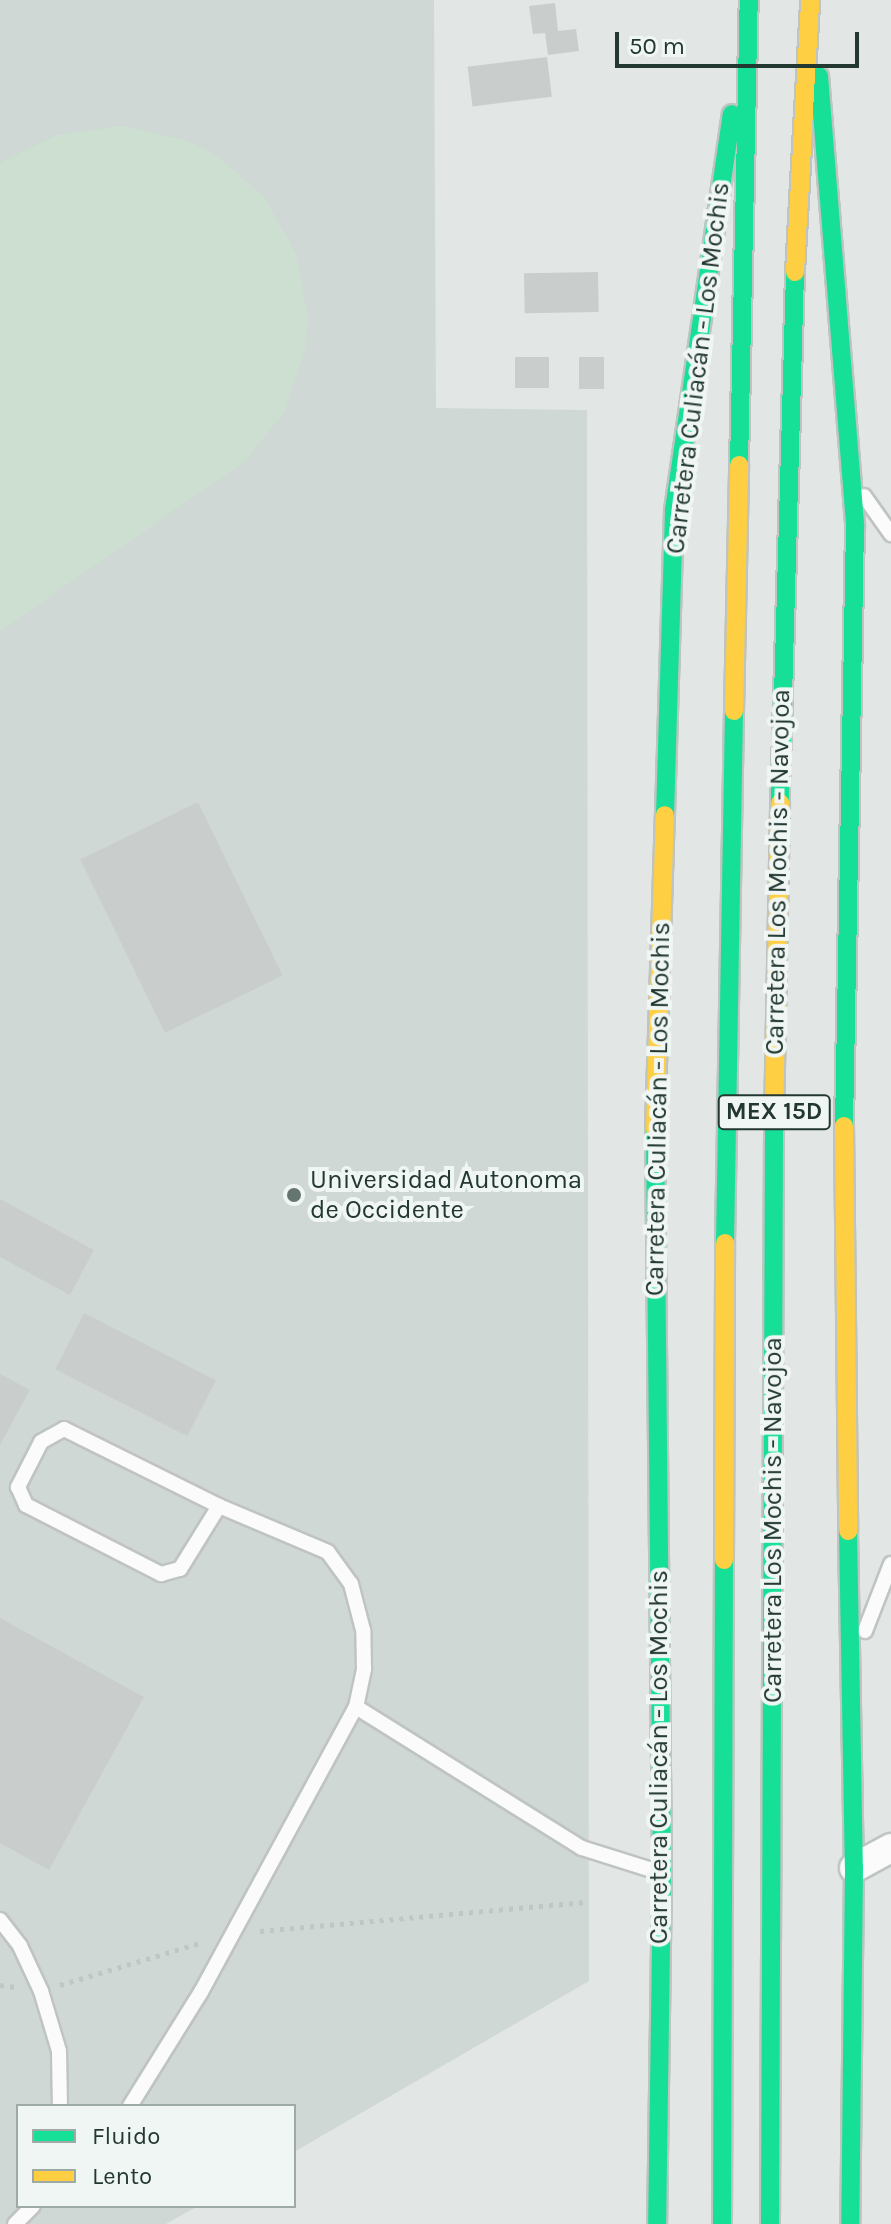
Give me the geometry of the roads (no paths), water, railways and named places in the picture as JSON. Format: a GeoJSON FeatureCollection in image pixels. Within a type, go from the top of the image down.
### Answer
{"type":"FeatureCollection","features":[{"type":"Feature","properties":{"kind":"main road","name":"Carretera Los Mochis - Navojoa"},"geometry":{"type":"LineString","coordinates":[[722,2224],[726,1061],[749,0]]}},
{"type":"Feature","properties":{"kind":"main road","name":"Carretera Culiacán - Los Mochis"},"geometry":{"type":"LineString","coordinates":[[657,2224],[662,1874],[653,1212],[674,510],[749,0]]}},
{"type":"Feature","properties":{"kind":"main road"},"geometry":{"type":"LineString","coordinates":[[811,0],[853,484],[842,1243],[847,1679],[854,1868],[850,2224]]}},
{"type":"Feature","properties":{"kind":"main road","name":"Carretera Los Mochis - Navojoa"},"geometry":{"type":"LineString","coordinates":[[770,2224],[774,1062],[790,352],[811,0]]}},
{"type":"Feature","properties":{"kind":"street"},"geometry":{"type":"LineString","coordinates":[[854,1868],[891,1848]]}},
{"type":"Feature","properties":{"kind":"lane"},"geometry":{"type":"LineString","coordinates":[[853,484],[891,534]]}},
{"type":"Feature","properties":{"kind":"lane"},"geometry":{"type":"LineString","coordinates":[[131,2104],[233,1933],[356,1707],[364,1669],[363,1630],[351,1584],[328,1552],[219,1506],[64,1429],[41,1442],[18,1487],[26,1505],[161,1574],[180,1569],[219,1506]]}},
{"type":"Feature","properties":{"kind":"lane"},"geometry":{"type":"LineString","coordinates":[[847,1679],[891,1564]]}},
{"type":"Feature","properties":{"kind":"lane"},"geometry":{"type":"LineString","coordinates":[[356,1707],[582,1848],[662,1874]]}},
{"type":"Feature","properties":{"kind":"lane"},"geometry":{"type":"LineString","coordinates":[[0,1920],[20,1946],[41,1991],[59,2051],[60,2104]]}},
{"type":"Feature","properties":{"kind":"lane"},"geometry":{"type":"LineString","coordinates":[[15,2224],[31,2208]]}},
{"type":"Feature","properties":{"kind":"place","name":"Universidad Autonoma de Occidente"},"geometry":{"type":"Point","coordinates":[294,1195]}}]}
